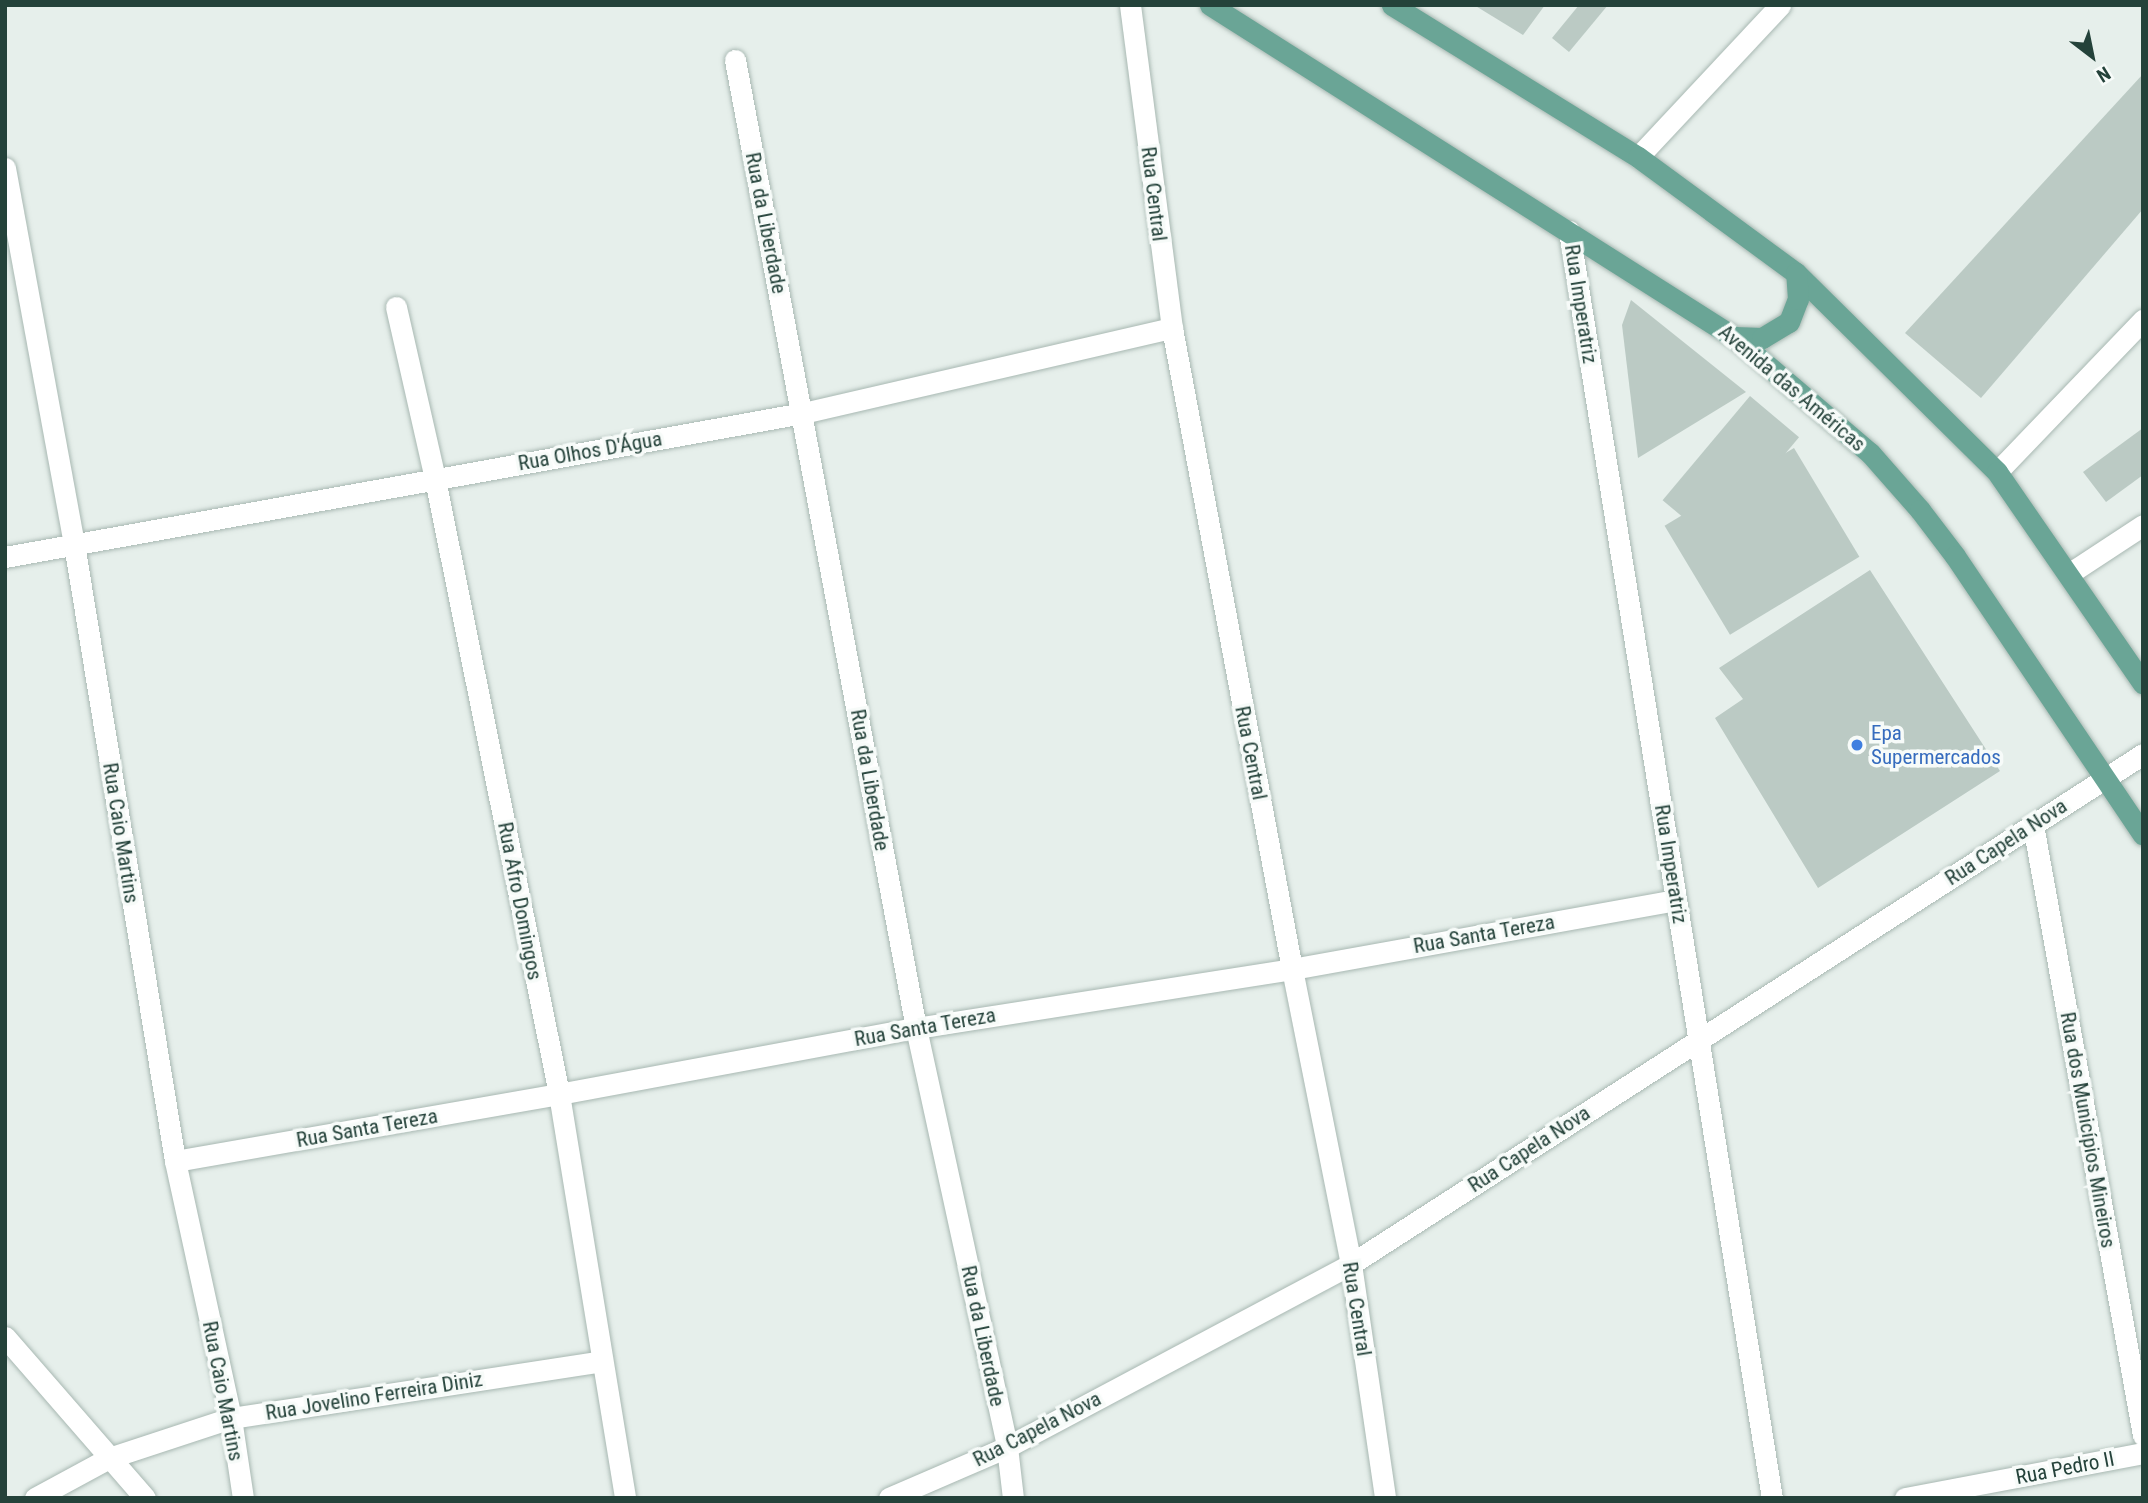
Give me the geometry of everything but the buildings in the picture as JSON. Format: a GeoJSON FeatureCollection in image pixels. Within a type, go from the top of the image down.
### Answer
{"type":"FeatureCollection","features":[{"type":"Feature","properties":{"kind":"main road","name":"Avenida das Américas"},"geometry":{"type":"LineString","coordinates":[[1210,5],[1734,337],[1870,453],[1920,510],[2014,640],[2143,835]]}},
{"type":"Feature","properties":{"kind":"main road"},"geometry":{"type":"LineString","coordinates":[[1392,5],[1638,158],[1796,273],[1997,472],[2070,573],[2143,684]]}},
{"type":"Feature","properties":{"kind":"main road"},"geometry":{"type":"LineString","coordinates":[[1734,337],[1762,338],[1789,322],[1798,299],[1796,273]]}},
{"type":"Feature","properties":{"kind":"street","name":"Rua Central"},"geometry":{"type":"LineString","coordinates":[[1130,5],[1172,328],[1292,969],[1351,1264],[1385,1498]]}},
{"type":"Feature","properties":{"kind":"street"},"geometry":{"type":"LineString","coordinates":[[1638,158],[1780,5]]}},
{"type":"Feature","properties":{"kind":"street","name":"Rua da Liberdade"},"geometry":{"type":"LineString","coordinates":[[735,60],[916,1028],[1007,1447],[1013,1498]]}},
{"type":"Feature","properties":{"kind":"street","name":"Rua Caio Martins"},"geometry":{"type":"LineString","coordinates":[[5,168],[74,544],[174,1161],[231,1418],[243,1498]]}},
{"type":"Feature","properties":{"kind":"street","name":"Rua Imperatriz"},"geometry":{"type":"LineString","coordinates":[[1569,231],[1772,1498]]}},
{"type":"Feature","properties":{"kind":"street","name":"Rua Afro Domingos"},"geometry":{"type":"LineString","coordinates":[[396,307],[435,479],[559,1094],[625,1498]]}},
{"type":"Feature","properties":{"kind":"street"},"geometry":{"type":"LineString","coordinates":[[1997,472],[2143,320]]}},
{"type":"Feature","properties":{"kind":"street","name":"Rua Olhos D'Água"},"geometry":{"type":"LineString","coordinates":[[5,557],[803,413],[1172,328]]}},
{"type":"Feature","properties":{"kind":"street"},"geometry":{"type":"LineString","coordinates":[[2070,573],[2143,525]]}},
{"type":"Feature","properties":{"kind":"street","name":"Rua Capela Nova"},"geometry":{"type":"LineString","coordinates":[[889,1498],[1007,1447],[1351,1264],[2143,754]]}},
{"type":"Feature","properties":{"kind":"street","name":"Rua dos Municípios Mineiros"},"geometry":{"type":"LineString","coordinates":[[2033,825],[2143,1435]]}},
{"type":"Feature","properties":{"kind":"street","name":"Rua Santa Tereza"},"geometry":{"type":"LineString","coordinates":[[174,1161],[916,1028],[1292,969],[1676,900]]}},
{"type":"Feature","properties":{"kind":"street"},"geometry":{"type":"LineString","coordinates":[[5,1337],[145,1498]]}},
{"type":"Feature","properties":{"kind":"street","name":"Rua Jovelino Ferreira Diniz"},"geometry":{"type":"LineString","coordinates":[[35,1498],[109,1458],[231,1418],[603,1361]]}},
{"type":"Feature","properties":{"kind":"street","name":"Rua Pedro II"},"geometry":{"type":"LineString","coordinates":[[1905,1498],[2143,1453]]}},
{"type":"Feature","properties":{"kind":"place","name":"Epa Supermercados"},"geometry":{"type":"Point","coordinates":[1857,745]}}]}
